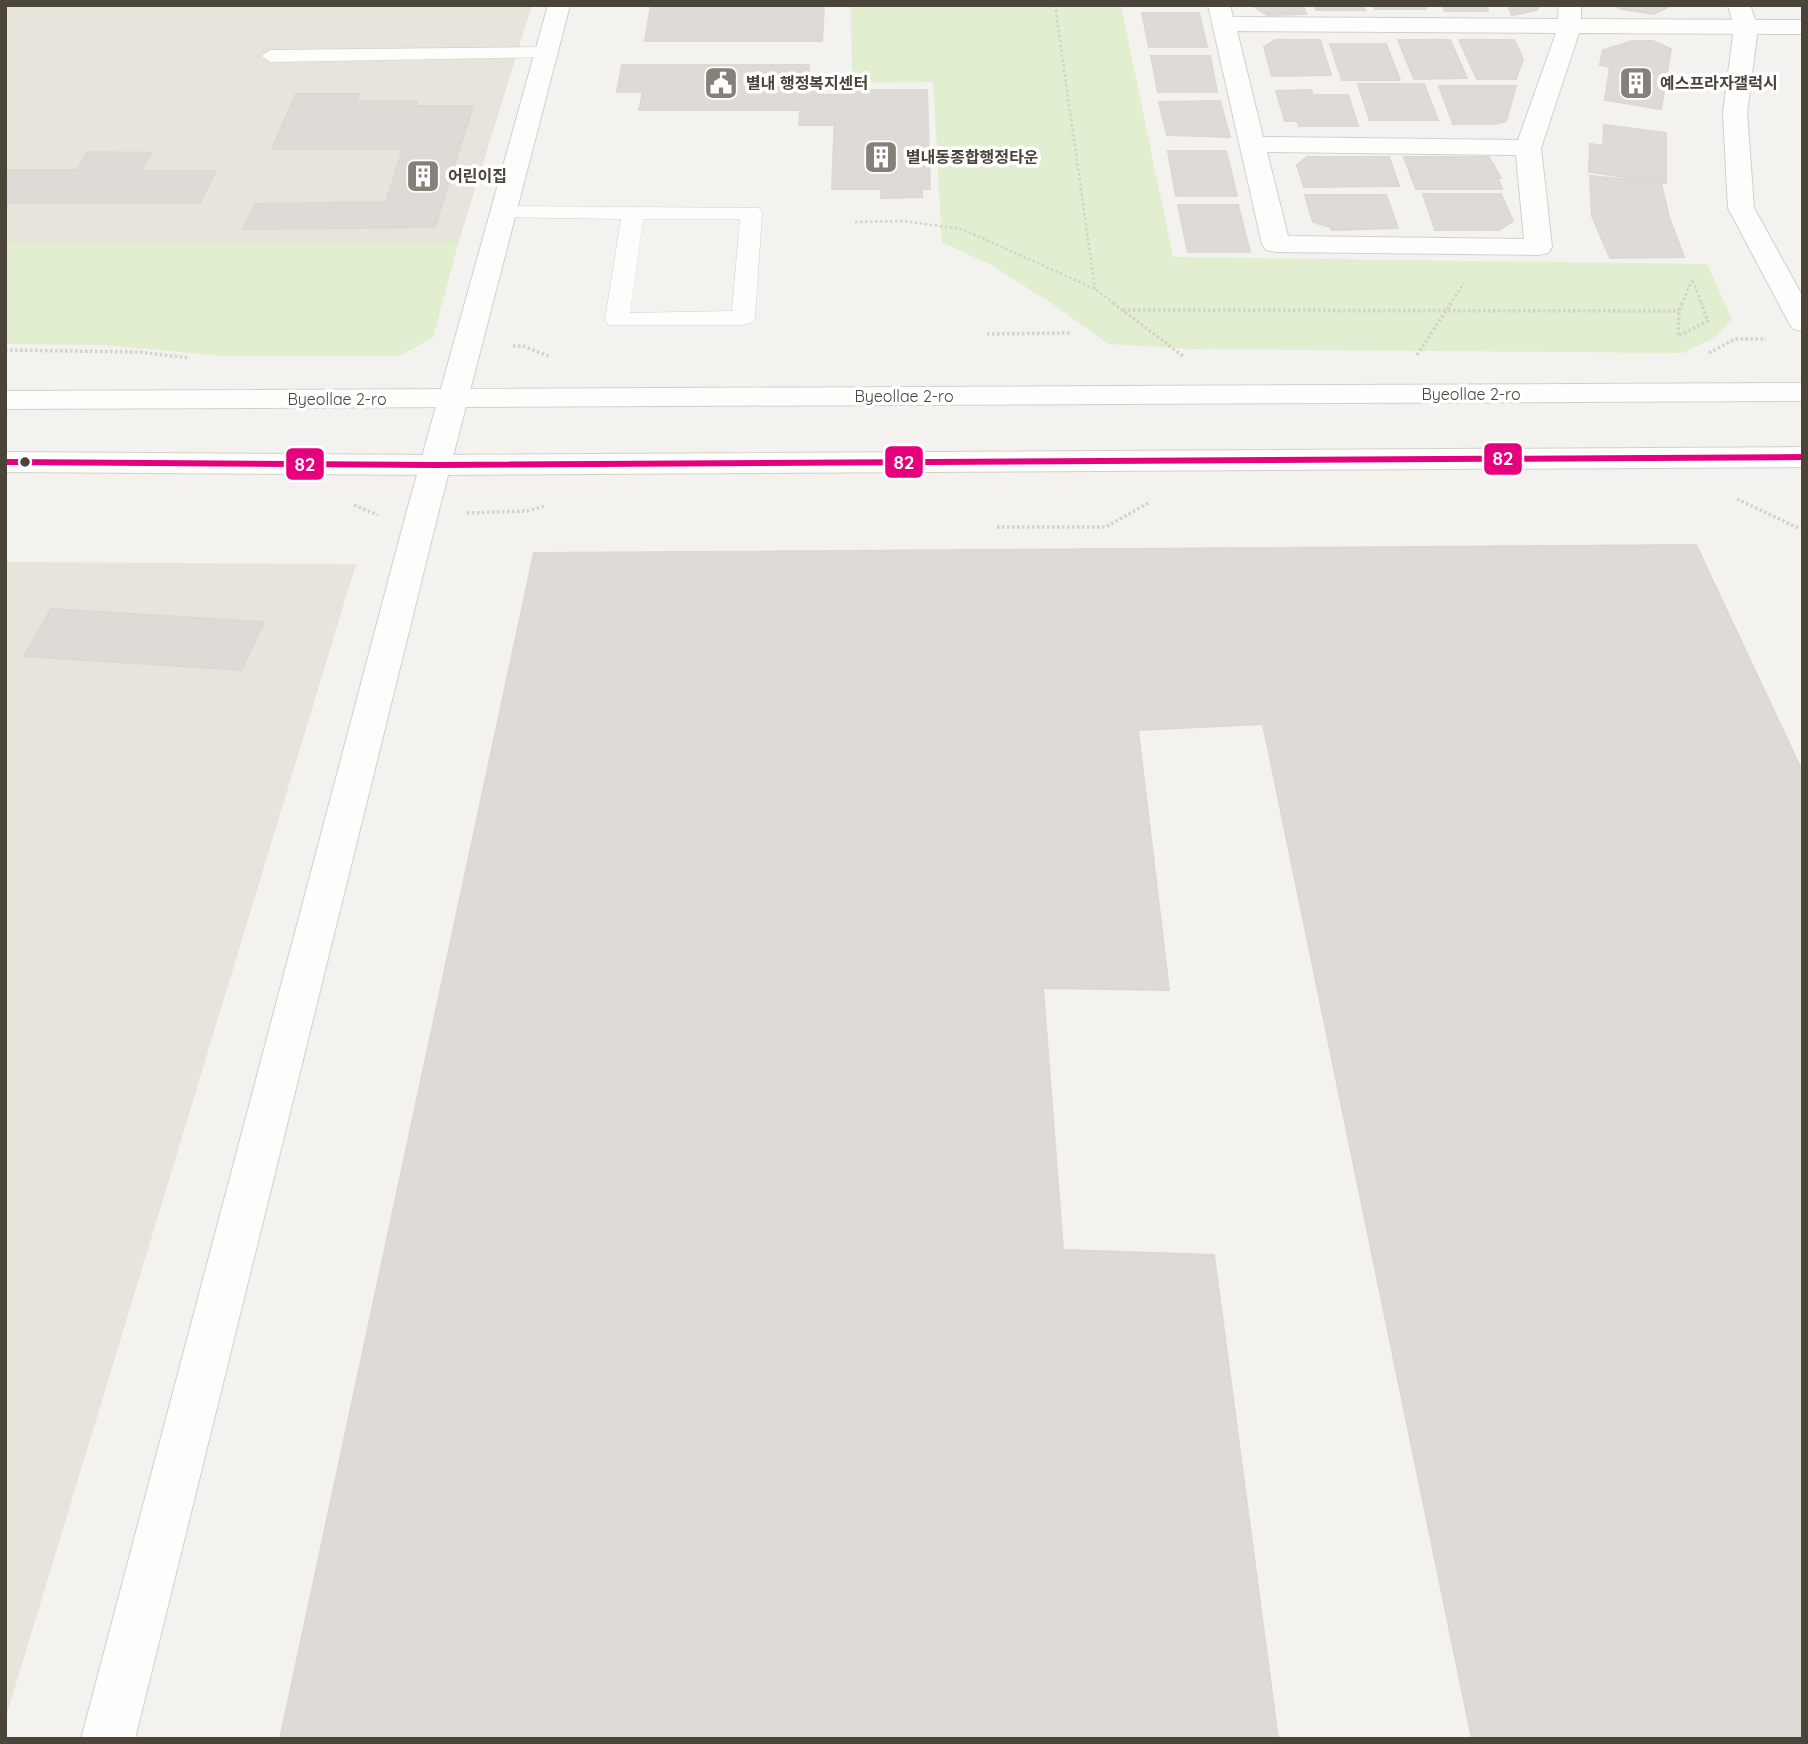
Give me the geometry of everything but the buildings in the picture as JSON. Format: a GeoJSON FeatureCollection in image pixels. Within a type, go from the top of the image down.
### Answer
{"type":"FeatureCollection","features":[{"type":"Feature","properties":{"kind":"street"},"geometry":{"type":"LineString","coordinates":[[108,1739],[435,466],[559,5]]}},
{"type":"Feature","properties":{"kind":"street"},"geometry":{"type":"LineString","coordinates":[[1570,16],[1528,148],[1538,247],[1276,244],[1221,15],[1743,16],[1803,27]]}},
{"type":"Feature","properties":{"kind":"street"},"geometry":{"type":"LineString","coordinates":[[1743,16],[1735,113],[1741,208],[1803,323]]}},
{"type":"Feature","properties":{"kind":"street"},"geometry":{"type":"LineString","coordinates":[[1252,144],[1528,148]]}},
{"type":"Feature","properties":{"kind":"street","name":"Byeollae 2-ro"},"geometry":{"type":"LineString","coordinates":[[5,400],[1803,392]]}},
{"type":"Feature","properties":{"kind":"street"},"geometry":{"type":"LineString","coordinates":[[5,462],[435,466],[1803,457]]}},
{"type":"Feature","properties":{"kind":"lane"},"geometry":{"type":"LineString","coordinates":[[271,56],[546,53]]}},
{"type":"Feature","properties":{"kind":"lane"},"geometry":{"type":"LineString","coordinates":[[503,212],[751,213],[743,318],[617,320],[633,213]]}},
{"type":"Feature","properties":{"kind":"path"},"geometry":{"type":"LineString","coordinates":[[1055,5],[1095,289]]}},
{"type":"Feature","properties":{"kind":"path"},"geometry":{"type":"LineString","coordinates":[[855,222],[903,221],[962,229],[1095,289],[1186,358]]}},
{"type":"Feature","properties":{"kind":"path"},"geometry":{"type":"LineString","coordinates":[[1413,360],[1486,246]]}},
{"type":"Feature","properties":{"kind":"path"},"geometry":{"type":"LineString","coordinates":[[1692,279],[1708,321],[1678,337],[1679,311],[1692,279]]}},
{"type":"Feature","properties":{"kind":"path"},"geometry":{"type":"LineString","coordinates":[[1124,310],[1679,311]]}},
{"type":"Feature","properties":{"kind":"path"},"geometry":{"type":"LineString","coordinates":[[987,334],[1072,333]]}},
{"type":"Feature","properties":{"kind":"path"},"geometry":{"type":"LineString","coordinates":[[5,350],[138,352],[199,359]]}},
{"type":"Feature","properties":{"kind":"path"},"geometry":{"type":"LineString","coordinates":[[997,527],[1106,527],[1161,496]]}},
{"type":"Feature","properties":{"kind":"path"},"geometry":{"type":"LineString","coordinates":[[1796,527],[1803,527]]}},
{"type":"Feature","properties":{"kind":"shaded area"},"geometry":{"type":"Polygon","coordinates":[[[5,5],[532,5],[459,241],[5,241],[5,5]]]}},
{"type":"Feature","properties":{"kind":"shaded area"},"geometry":{"type":"Polygon","coordinates":[[[5,562],[356,564],[5,1720],[5,562]]]}},
{"type":"Feature","properties":{"kind":"green space"},"geometry":{"type":"Polygon","coordinates":[[[851,5],[1121,5],[1173,257],[1707,264],[1732,319],[1714,338],[1683,353],[1191,349],[1108,344],[1054,305],[991,265],[942,242],[933,82],[852,83],[851,5]]]}},
{"type":"Feature","properties":{"kind":"green space"},"geometry":{"type":"Polygon","coordinates":[[[5,241],[459,241],[433,338],[399,356],[221,356],[105,345],[5,344],[5,241]]]}},
{"type":"Feature","properties":{"kind":"transit line","name":"82"},"geometry":{"type":"LineString","coordinates":[[5,462],[435,465],[1803,457]]}},
{"type":"Feature","properties":{"kind":"place","name":"별내 행정복지센터"},"geometry":{"type":"Point","coordinates":[721,83]}},
{"type":"Feature","properties":{"kind":"place","name":"예스프라자갤럭시"},"geometry":{"type":"Point","coordinates":[1636,83]}},
{"type":"Feature","properties":{"kind":"place","name":"별내동종합행정타운"},"geometry":{"type":"Point","coordinates":[881,157]}},
{"type":"Feature","properties":{"kind":"place","name":"어린이집"},"geometry":{"type":"Point","coordinates":[423,176]}}]}
